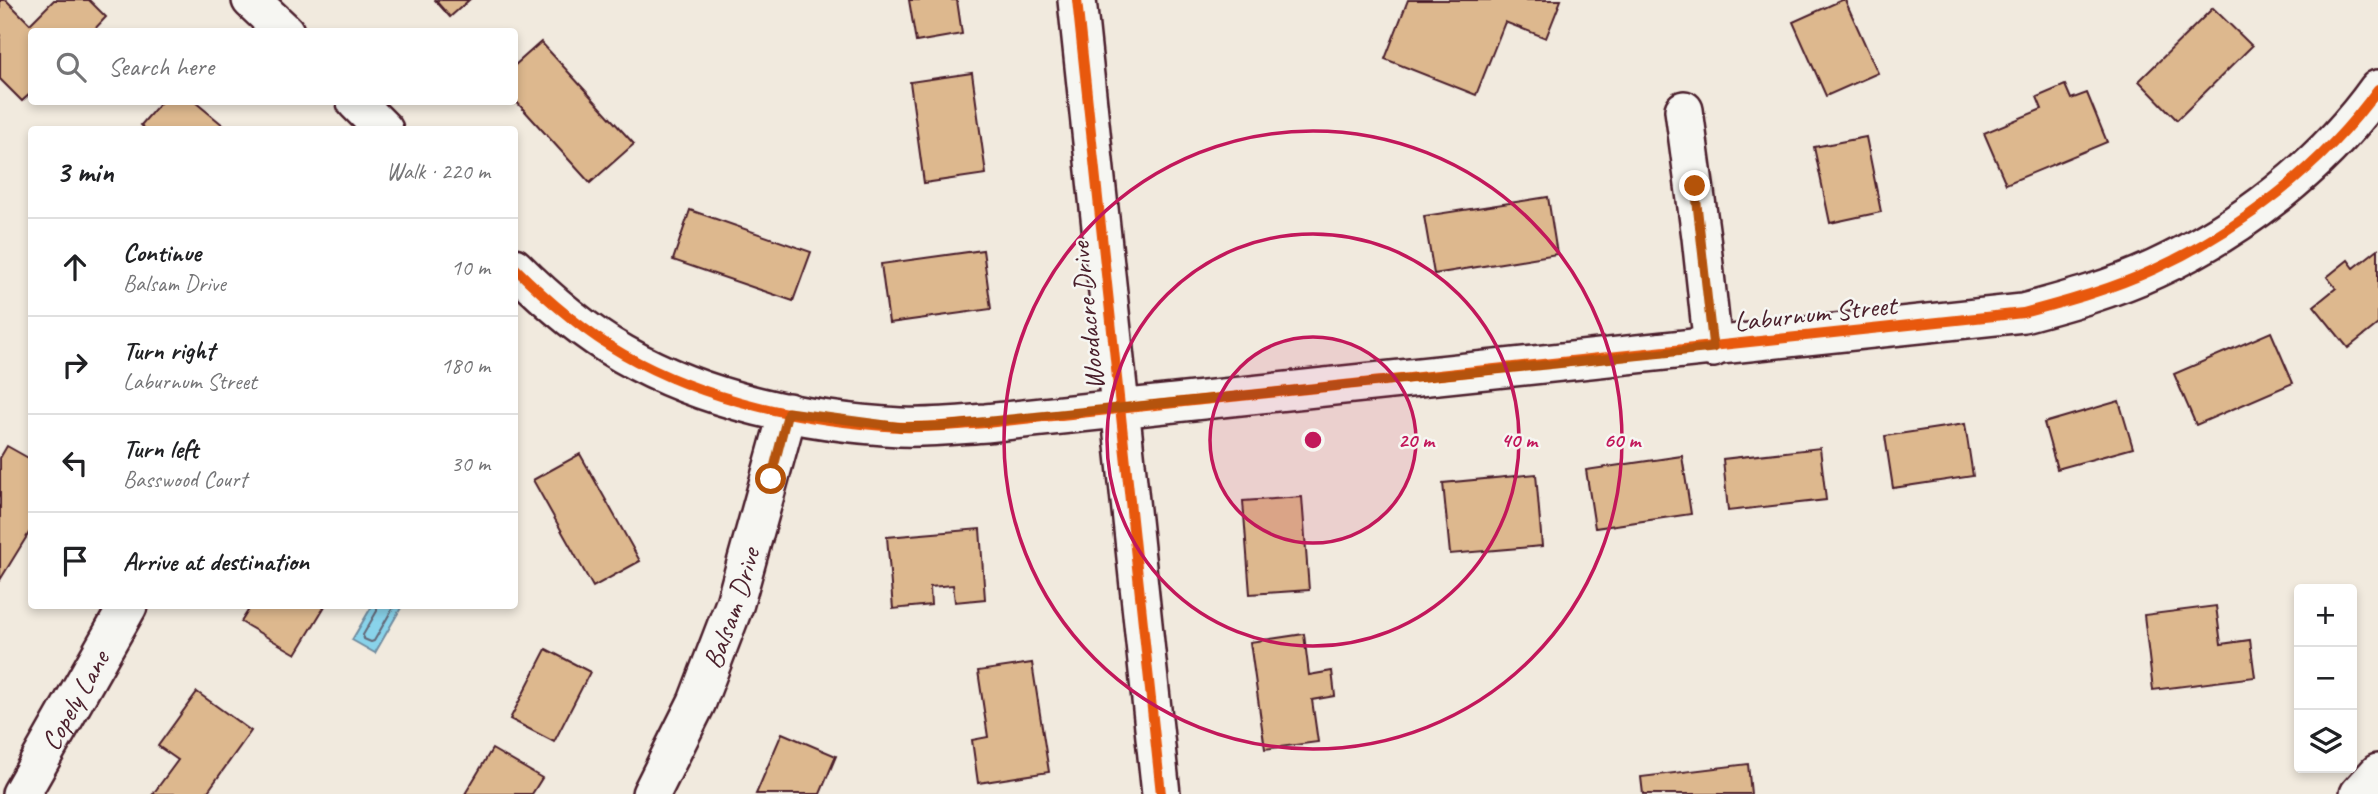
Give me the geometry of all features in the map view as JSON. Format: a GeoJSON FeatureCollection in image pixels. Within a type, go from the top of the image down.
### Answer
{"type":"FeatureCollection","features":[{"type":"Feature","properties":{"kind":"street"},"geometry":{"type":"LineString","coordinates":[[251,0],[281,28]]}},
{"type":"Feature","properties":{"kind":"street","name":"Woodacre Drive"},"geometry":{"type":"LineString","coordinates":[[1077,0],[1161,794]]}},
{"type":"Feature","properties":{"kind":"street","name":"Laburnum Street"},"geometry":{"type":"LineString","coordinates":[[518,271],[588,332],[624,355],[702,390],[788,412],[901,427],[986,423],[1713,348],[2023,313],[2091,295],[2155,269],[2213,239],[2271,198],[2321,154],[2378,89]]}},
{"type":"Feature","properties":{"kind":"street"},"geometry":{"type":"LineString","coordinates":[[359,105],[380,126]]}},
{"type":"Feature","properties":{"kind":"street"},"geometry":{"type":"LineString","coordinates":[[1684,110],[1697,199],[1713,348]]}},
{"type":"Feature","properties":{"kind":"street","name":"Balsam Drive"},"geometry":{"type":"LineString","coordinates":[[651,794],[697,702],[735,603],[788,412]]}},
{"type":"Feature","properties":{"kind":"street","name":"Copely Lane"},"geometry":{"type":"LineString","coordinates":[[21,794],[126,609]]}},
{"type":"Feature","properties":{"kind":"street"},"geometry":{"type":"LineString","coordinates":[[2359,794],[2378,773]]}},
{"type":"Feature","properties":{"kind":"water"},"geometry":{"type":"Polygon","coordinates":[[[370,609],[400,609],[375,653],[352,640],[370,609]]]}},
{"type":"Feature","properties":{"kind":"building"},"geometry":{"type":"Polygon","coordinates":[[[0,0],[6,0],[30,24],[54,0],[89,0],[106,17],[96,28],[28,28],[28,96],[22,101],[0,79],[0,0]]]}},
{"type":"Feature","properties":{"kind":"building"},"geometry":{"type":"Polygon","coordinates":[[[435,0],[469,0],[450,17],[435,0]]]}},
{"type":"Feature","properties":{"kind":"building"},"geometry":{"type":"Polygon","coordinates":[[[909,0],[957,0],[962,34],[916,42],[909,0]]]}},
{"type":"Feature","properties":{"kind":"building"},"geometry":{"type":"Polygon","coordinates":[[[1408,0],[1561,0],[1546,38],[1505,22],[1476,95],[1385,59],[1408,0]]]}},
{"type":"Feature","properties":{"kind":"building"},"geometry":{"type":"Polygon","coordinates":[[[1845,0],[1878,73],[1826,96],[1793,22],[1845,0]]]}},
{"type":"Feature","properties":{"kind":"building"},"geometry":{"type":"Polygon","coordinates":[[[2213,8],[2252,46],[2177,120],[2139,81],[2213,8]]]}},
{"type":"Feature","properties":{"kind":"building"},"geometry":{"type":"Polygon","coordinates":[[[541,42],[634,144],[590,183],[518,103],[518,62],[541,42]]]}},
{"type":"Feature","properties":{"kind":"building"},"geometry":{"type":"Polygon","coordinates":[[[972,73],[986,174],[924,183],[910,82],[972,73]]]}},
{"type":"Feature","properties":{"kind":"building"},"geometry":{"type":"Polygon","coordinates":[[[2065,85],[2071,99],[2087,93],[2107,142],[2006,184],[1984,133],[2042,109],[2037,97],[2065,85]]]}},
{"type":"Feature","properties":{"kind":"building"},"geometry":{"type":"Polygon","coordinates":[[[158,105],[199,105],[224,126],[142,126],[158,105]]]}},
{"type":"Feature","properties":{"kind":"building"},"geometry":{"type":"Polygon","coordinates":[[[1866,137],[1881,212],[1830,223],[1814,147],[1866,137]]]}},
{"type":"Feature","properties":{"kind":"building"},"geometry":{"type":"Polygon","coordinates":[[[1548,197],[1557,254],[1434,274],[1424,216],[1548,197]]]}},
{"type":"Feature","properties":{"kind":"building"},"geometry":{"type":"Polygon","coordinates":[[[690,210],[811,252],[793,301],[673,260],[690,210]]]}},
{"type":"Feature","properties":{"kind":"building"},"geometry":{"type":"Polygon","coordinates":[[[2378,249],[2378,324],[2348,348],[2314,306],[2336,288],[2327,277],[2348,260],[2354,268],[2378,249]]]}},
{"type":"Feature","properties":{"kind":"building"},"geometry":{"type":"Polygon","coordinates":[[[983,250],[991,309],[889,323],[881,264],[983,250]]]}},
{"type":"Feature","properties":{"kind":"building"},"geometry":{"type":"Polygon","coordinates":[[[2271,332],[2293,383],[2196,425],[2174,374],[2271,332]]]}},
{"type":"Feature","properties":{"kind":"building"},"geometry":{"type":"Polygon","coordinates":[[[2119,401],[2133,448],[2057,469],[2044,423],[2119,401]]]}},
{"type":"Feature","properties":{"kind":"building"},"geometry":{"type":"Polygon","coordinates":[[[1965,424],[1973,476],[1893,488],[1885,436],[1965,424]]]}},
{"type":"Feature","properties":{"kind":"building"},"geometry":{"type":"Polygon","coordinates":[[[7,446],[28,458],[28,534],[0,580],[0,458],[7,446]]]}},
{"type":"Feature","properties":{"kind":"building"},"geometry":{"type":"Polygon","coordinates":[[[1820,448],[1826,500],[1728,511],[1723,459],[1820,448]]]}},
{"type":"Feature","properties":{"kind":"building"},"geometry":{"type":"Polygon","coordinates":[[[580,454],[640,561],[593,587],[533,480],[580,454]]]}},
{"type":"Feature","properties":{"kind":"building"},"geometry":{"type":"Polygon","coordinates":[[[1682,456],[1691,514],[1595,528],[1586,470],[1682,456]]]}},
{"type":"Feature","properties":{"kind":"building"},"geometry":{"type":"Polygon","coordinates":[[[1536,474],[1542,546],[1450,554],[1443,483],[1536,474]]]}},
{"type":"Feature","properties":{"kind":"building"},"geometry":{"type":"Polygon","coordinates":[[[1302,497],[1309,590],[1250,594],[1243,501],[1302,497]]]}},
{"type":"Feature","properties":{"kind":"building"},"geometry":{"type":"Polygon","coordinates":[[[980,529],[985,599],[955,602],[953,585],[930,587],[931,605],[893,609],[887,537],[980,529]]]}},
{"type":"Feature","properties":{"kind":"building"},"geometry":{"type":"Polygon","coordinates":[[[2216,606],[2221,644],[2250,640],[2255,677],[2153,690],[2144,615],[2216,606]]]}},
{"type":"Feature","properties":{"kind":"building"},"geometry":{"type":"Polygon","coordinates":[[[249,609],[323,609],[296,654],[241,622],[249,609]]]}},
{"type":"Feature","properties":{"kind":"building"},"geometry":{"type":"Polygon","coordinates":[[[1304,634],[1309,675],[1332,671],[1335,696],[1312,700],[1318,742],[1265,749],[1250,642],[1304,634]]]}},
{"type":"Feature","properties":{"kind":"building"},"geometry":{"type":"Polygon","coordinates":[[[546,649],[590,672],[554,742],[510,719],[546,649]]]}},
{"type":"Feature","properties":{"kind":"building"},"geometry":{"type":"Polygon","coordinates":[[[1032,663],[1049,772],[978,783],[972,740],[988,737],[978,671],[1032,663]]]}},
{"type":"Feature","properties":{"kind":"building"},"geometry":{"type":"Polygon","coordinates":[[[197,692],[251,731],[206,794],[153,794],[178,760],[158,746],[197,692]]]}},
{"type":"Feature","properties":{"kind":"building"},"geometry":{"type":"Polygon","coordinates":[[[782,733],[836,756],[820,794],[756,794],[782,733]]]}},
{"type":"Feature","properties":{"kind":"building"},"geometry":{"type":"Polygon","coordinates":[[[492,749],[542,778],[532,794],[465,794],[492,749]]]}},
{"type":"Feature","properties":{"kind":"building"},"geometry":{"type":"Polygon","coordinates":[[[1748,764],[1751,794],[1643,794],[1641,777],[1748,764]]]}},
{"type":"Feature","properties":{"kind":"cycle path"},"geometry":{"type":"LineString","coordinates":[[1077,0],[1161,794]]}},
{"type":"Feature","properties":{"kind":"cycle path"},"geometry":{"type":"LineString","coordinates":[[518,271],[566,314],[608,345],[688,385],[757,406],[829,420],[900,427],[986,423],[2023,313],[2123,283],[2218,235],[2306,170],[2332,144],[2378,89]]}},
{"type":"Feature","properties":{"kind":"route"},"geometry":{"type":"LineString","coordinates":[[771,479],[788,412],[901,427],[986,423],[1713,348],[1695,186]]}}]}
